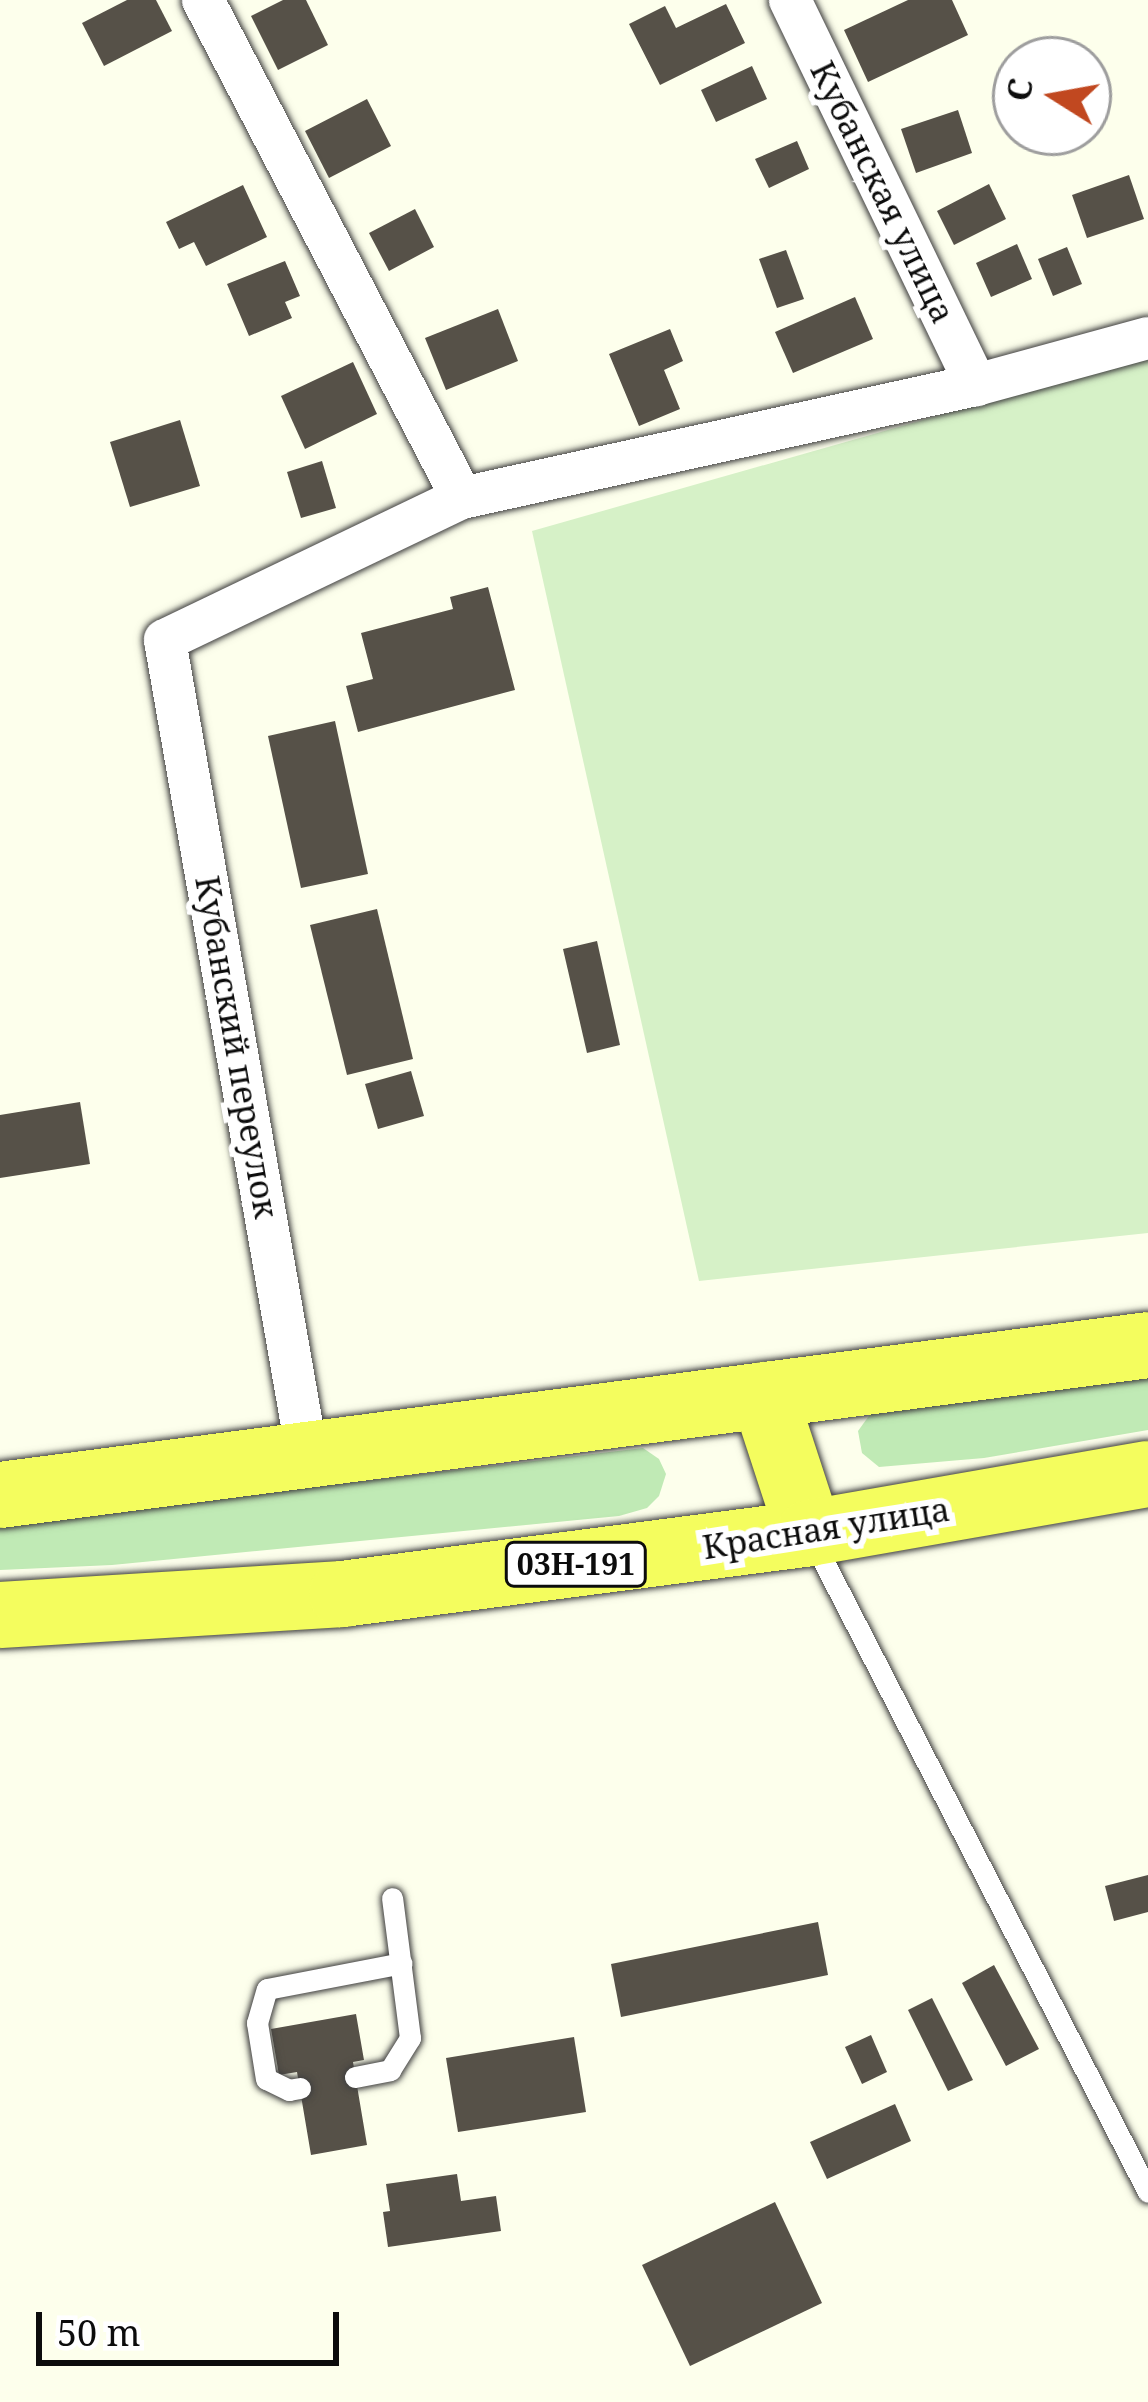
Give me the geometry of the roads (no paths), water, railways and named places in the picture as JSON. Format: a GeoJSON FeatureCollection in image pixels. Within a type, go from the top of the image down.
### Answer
{"type":"FeatureCollection","features":[{"type":"Feature","properties":{"kind":"main road"},"geometry":{"type":"LineString","coordinates":[[0,1495],[1148,1345]]}},
{"type":"Feature","properties":{"kind":"main road"},"geometry":{"type":"LineString","coordinates":[[764,1395],[809,1533]]}},
{"type":"Feature","properties":{"kind":"main road","name":"Красная улица"},"geometry":{"type":"LineString","coordinates":[[0,1615],[342,1594],[809,1533],[1148,1474]]}},
{"type":"Feature","properties":{"kind":"street"},"geometry":{"type":"LineString","coordinates":[[203,0],[461,498],[976,385],[1148,338]]}},
{"type":"Feature","properties":{"kind":"street","name":"Кубанская улица"},"geometry":{"type":"LineString","coordinates":[[790,0],[976,385]]}},
{"type":"Feature","properties":{"kind":"street","name":"Кубанский переулок"},"geometry":{"type":"LineString","coordinates":[[308,1454],[165,640],[461,498]]}},
{"type":"Feature","properties":{"kind":"lane"},"geometry":{"type":"LineString","coordinates":[[809,1533],[1148,2192]]}},
{"type":"Feature","properties":{"kind":"lane"},"geometry":{"type":"LineString","coordinates":[[355,2077],[390,2070],[410,2038],[392,1898]]}},
{"type":"Feature","properties":{"kind":"lane"},"geometry":{"type":"LineString","coordinates":[[300,2088],[289,2090],[266,2078],[257,2023],[267,1989],[402,1963]]}}]}
